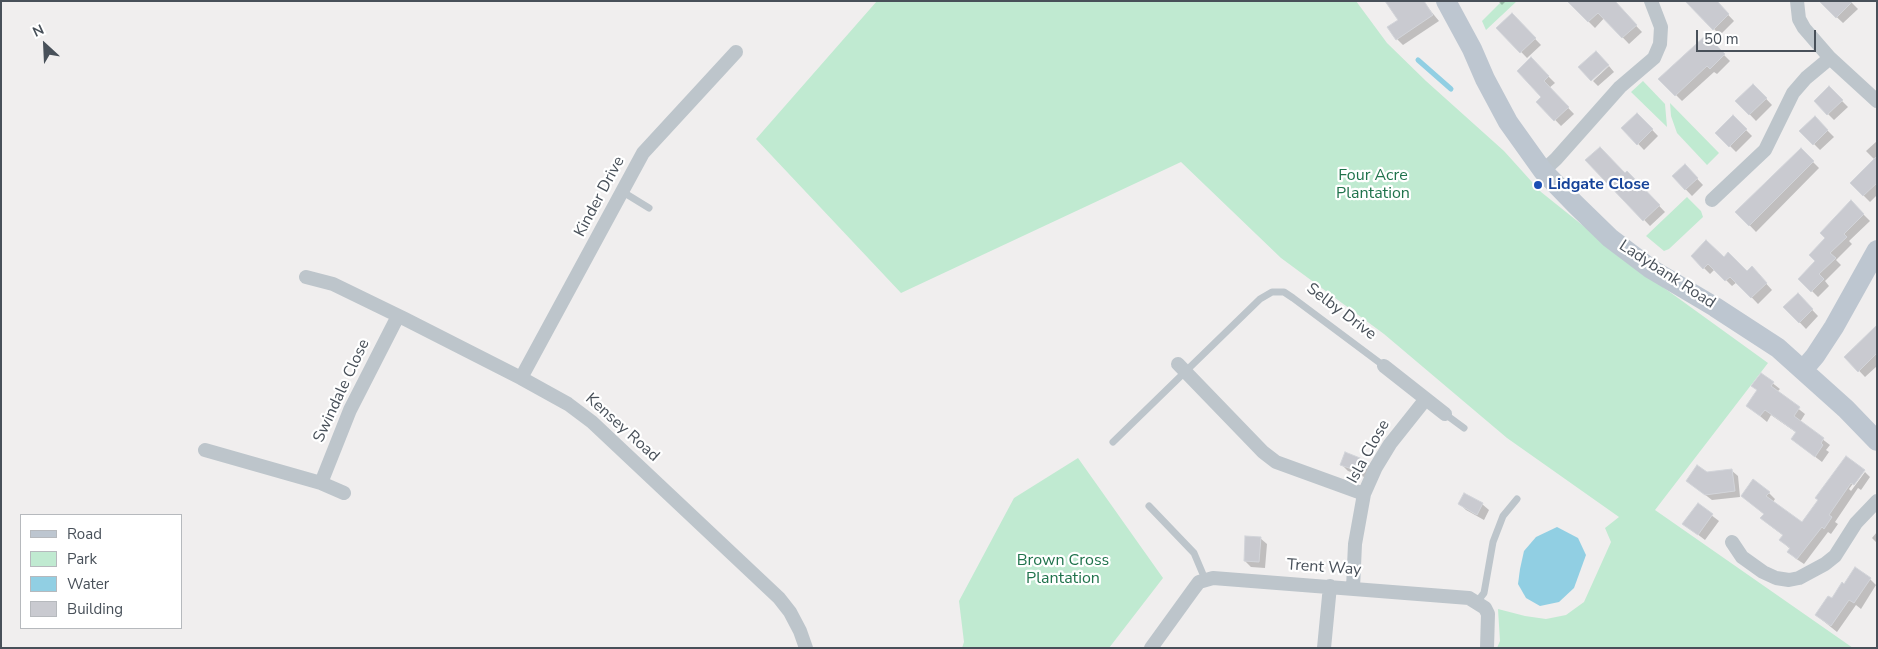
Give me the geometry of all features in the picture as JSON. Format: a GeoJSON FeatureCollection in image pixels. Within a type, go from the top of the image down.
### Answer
{"type":"FeatureCollection","features":[{"type":"Feature","properties":{"kind":"street","name":"Ladybank Road"},"geometry":{"type":"LineString","coordinates":[[1446,1],[1508,122],[1543,171],[1610,238],[1651,269],[1760,335],[1803,370],[1846,409],[1877,441]]}},
{"type":"Feature","properties":{"kind":"street"},"geometry":{"type":"LineString","coordinates":[[1543,171],[1620,87],[1654,58],[1660,44],[1661,27],[1651,1]]}},
{"type":"Feature","properties":{"kind":"street"},"geometry":{"type":"LineString","coordinates":[[1797,1],[1799,19],[1804,28],[1830,58],[1877,101]]}},
{"type":"Feature","properties":{"kind":"street","name":"Kinder Drive"},"geometry":{"type":"LineString","coordinates":[[522,378],[623,192],[642,153],[736,52]]}},
{"type":"Feature","properties":{"kind":"street"},"geometry":{"type":"LineString","coordinates":[[1712,200],[1765,150],[1793,93],[1806,78],[1830,58]]}},
{"type":"Feature","properties":{"kind":"street"},"geometry":{"type":"LineString","coordinates":[[1803,370],[1815,356],[1834,327],[1876,253]]}},
{"type":"Feature","properties":{"kind":"street","name":"Kensey Road"},"geometry":{"type":"LineString","coordinates":[[306,277],[332,284],[522,378],[568,404],[592,422],[779,598],[790,612],[806,648]]}},
{"type":"Feature","properties":{"kind":"street","name":"Swindale Close"},"geometry":{"type":"LineString","coordinates":[[321,483],[350,410],[398,316]]}},
{"type":"Feature","properties":{"kind":"street"},"geometry":{"type":"LineString","coordinates":[[1384,366],[1445,414]]}},
{"type":"Feature","properties":{"kind":"street"},"geometry":{"type":"LineString","coordinates":[[1182,368],[1263,452],[1276,462],[1364,494]]}},
{"type":"Feature","properties":{"kind":"street","name":"Isla Close"},"geometry":{"type":"LineString","coordinates":[[1353,588],[1355,544],[1364,494],[1376,467],[1390,444],[1425,400]]}},
{"type":"Feature","properties":{"kind":"street"},"geometry":{"type":"LineString","coordinates":[[205,450],[321,483],[344,493]]}},
{"type":"Feature","properties":{"kind":"street"},"geometry":{"type":"LineString","coordinates":[[1732,542],[1742,557],[1763,572],[1776,578],[1789,580],[1799,578],[1825,564],[1835,556],[1856,523],[1877,501]]}},
{"type":"Feature","properties":{"kind":"street"},"geometry":{"type":"LineString","coordinates":[[1151,648],[1199,582],[1205,579]]}},
{"type":"Feature","properties":{"kind":"street","name":"Trent Way"},"geometry":{"type":"LineString","coordinates":[[1205,579],[1330,586],[1469,598],[1477,602]]}},
{"type":"Feature","properties":{"kind":"street"},"geometry":{"type":"LineString","coordinates":[[1324,648],[1330,586]]}},
{"type":"Feature","properties":{"kind":"street"},"geometry":{"type":"LineString","coordinates":[[1477,602],[1488,614],[1487,648]]}},
{"type":"Feature","properties":{"kind":"lane"},"geometry":{"type":"LineString","coordinates":[[623,192],[648,208]]}},
{"type":"Feature","properties":{"kind":"lane","name":"Selby Drive"},"geometry":{"type":"LineString","coordinates":[[1113,442],[1182,368],[1260,299],[1272,292],[1284,292],[1384,366]]}},
{"type":"Feature","properties":{"kind":"lane"},"geometry":{"type":"LineString","coordinates":[[1445,414],[1464,428]]}},
{"type":"Feature","properties":{"kind":"lane"},"geometry":{"type":"LineString","coordinates":[[1477,602],[1484,593],[1493,542],[1503,516],[1517,498]]}},
{"type":"Feature","properties":{"kind":"lane"},"geometry":{"type":"LineString","coordinates":[[1149,506],[1194,553],[1205,579]]}},
{"type":"Feature","properties":{"kind":"green space","name":"Four Acre Plantation"},"geometry":{"type":"Polygon","coordinates":[[[877,1],[1356,1],[1387,43],[1504,151],[1541,192],[1631,264],[1768,363],[1655,510],[1853,648],[1497,648],[1500,641],[1498,609],[1546,619],[1566,615],[1584,602],[1611,542],[1605,528],[1619,517],[1507,438],[1384,334],[1281,258],[1181,162],[901,293],[756,139],[877,1]]]}},
{"type":"Feature","properties":{"kind":"green space"},"geometry":{"type":"Polygon","coordinates":[[[1502,1],[1517,1],[1486,30],[1482,21],[1502,1]]]}},
{"type":"Feature","properties":{"kind":"green space"},"geometry":{"type":"Polygon","coordinates":[[[1643,81],[1665,104],[1667,127],[1631,92],[1643,81]]]}},
{"type":"Feature","properties":{"kind":"green space"},"geometry":{"type":"Polygon","coordinates":[[[1670,103],[1719,153],[1707,165],[1677,133],[1671,116],[1670,103]]]}},
{"type":"Feature","properties":{"kind":"green space"},"geometry":{"type":"Polygon","coordinates":[[[1687,197],[1701,211],[1703,217],[1669,249],[1664,251],[1646,236],[1687,197]]]}},
{"type":"Feature","properties":{"kind":"green space","name":"Brown Cross Plantation"},"geometry":{"type":"Polygon","coordinates":[[[1078,458],[1163,578],[1109,648],[962,648],[964,642],[959,601],[1014,498],[1078,458]]]}},
{"type":"Feature","properties":{"kind":"water"},"geometry":{"type":"Polygon","coordinates":[[[1557,527],[1578,538],[1586,555],[1574,588],[1559,602],[1540,606],[1526,598],[1518,584],[1520,569],[1524,551],[1536,537],[1557,527]]]}},
{"type":"Feature","properties":{"kind":"building"},"geometry":{"type":"Polygon","coordinates":[[[1385,1],[1424,1],[1433,15],[1396,40],[1387,27],[1398,20],[1385,1]]]}},
{"type":"Feature","properties":{"kind":"building"},"geometry":{"type":"Polygon","coordinates":[[[1567,1],[1615,1],[1637,25],[1622,38],[1598,13],[1588,22],[1567,1]]]}},
{"type":"Feature","properties":{"kind":"building"},"geometry":{"type":"Polygon","coordinates":[[[1685,1],[1717,1],[1729,14],[1713,30],[1685,1]]]}},
{"type":"Feature","properties":{"kind":"building"},"geometry":{"type":"Polygon","coordinates":[[[1819,1],[1853,1],[1836,18],[1819,1]]]}},
{"type":"Feature","properties":{"kind":"building"},"geometry":{"type":"Polygon","coordinates":[[[1512,13],[1536,38],[1520,53],[1496,28],[1512,13]]]}},
{"type":"Feature","properties":{"kind":"building"},"geometry":{"type":"Polygon","coordinates":[[[1706,35],[1725,54],[1710,69],[1707,66],[1675,96],[1658,79],[1706,35]]]}},
{"type":"Feature","properties":{"kind":"building"},"geometry":{"type":"Polygon","coordinates":[[[1596,51],[1609,65],[1591,81],[1578,67],[1596,51]]]}},
{"type":"Feature","properties":{"kind":"building"},"geometry":{"type":"Polygon","coordinates":[[[1531,57],[1549,76],[1544,81],[1569,107],[1554,121],[1536,102],[1541,97],[1517,71],[1531,57]]]}},
{"type":"Feature","properties":{"kind":"building"},"geometry":{"type":"Polygon","coordinates":[[[1753,84],[1767,98],[1749,115],[1735,101],[1753,84]]]}},
{"type":"Feature","properties":{"kind":"building"},"geometry":{"type":"Polygon","coordinates":[[[1829,86],[1843,100],[1827,115],[1814,101],[1829,86]]]}},
{"type":"Feature","properties":{"kind":"building"},"geometry":{"type":"Polygon","coordinates":[[[1637,113],[1653,129],[1637,145],[1621,128],[1637,113]]]}},
{"type":"Feature","properties":{"kind":"building"},"geometry":{"type":"Polygon","coordinates":[[[1733,115],[1747,129],[1729,147],[1715,133],[1733,115]]]}},
{"type":"Feature","properties":{"kind":"building"},"geometry":{"type":"Polygon","coordinates":[[[1815,116],[1828,130],[1813,145],[1799,131],[1815,116]]]}},
{"type":"Feature","properties":{"kind":"building"},"geometry":{"type":"Polygon","coordinates":[[[1600,147],[1625,173],[1627,171],[1660,205],[1643,221],[1585,160],[1600,147]]]}},
{"type":"Feature","properties":{"kind":"building"},"geometry":{"type":"Polygon","coordinates":[[[1801,148],[1814,161],[1749,226],[1735,212],[1801,148]]]}},
{"type":"Feature","properties":{"kind":"building"},"geometry":{"type":"Polygon","coordinates":[[[1877,156],[1877,183],[1863,196],[1850,183],[1877,156]]]}},
{"type":"Feature","properties":{"kind":"building"},"geometry":{"type":"Polygon","coordinates":[[[1685,164],[1698,178],[1685,190],[1672,176],[1685,164]]]}},
{"type":"Feature","properties":{"kind":"building"},"geometry":{"type":"Polygon","coordinates":[[[1851,200],[1864,214],[1844,234],[1847,237],[1830,253],[1836,258],[1819,274],[1824,279],[1811,292],[1798,279],[1815,261],[1809,255],[1825,238],[1820,233],[1851,200]]]}},
{"type":"Feature","properties":{"kind":"building"},"geometry":{"type":"Polygon","coordinates":[[[1706,240],[1724,257],[1728,252],[1747,271],[1752,266],[1767,283],[1751,298],[1730,277],[1725,281],[1708,264],[1703,269],[1691,256],[1706,240]]]}},
{"type":"Feature","properties":{"kind":"building"},"geometry":{"type":"Polygon","coordinates":[[[1798,293],[1813,309],[1799,323],[1783,307],[1798,293]]]}},
{"type":"Feature","properties":{"kind":"building"},"geometry":{"type":"Polygon","coordinates":[[[1877,325],[1877,353],[1858,372],[1844,357],[1877,325]]]}},
{"type":"Feature","properties":{"kind":"building"},"geometry":{"type":"Polygon","coordinates":[[[1761,373],[1774,382],[1771,386],[1800,407],[1794,416],[1824,438],[1821,443],[1823,445],[1815,457],[1791,439],[1796,432],[1765,410],[1760,416],[1746,406],[1757,390],[1751,386],[1761,373]]]}},
{"type":"Feature","properties":{"kind":"building"},"geometry":{"type":"Polygon","coordinates":[[[1345,452],[1365,460],[1361,472],[1340,465],[1345,452]]]}},
{"type":"Feature","properties":{"kind":"building"},"geometry":{"type":"Polygon","coordinates":[[[1846,456],[1865,470],[1854,485],[1851,483],[1829,515],[1832,517],[1824,529],[1822,527],[1797,559],[1787,552],[1790,548],[1779,540],[1783,535],[1760,518],[1764,514],[1741,496],[1753,479],[1770,492],[1766,496],[1802,522],[1818,500],[1815,498],[1846,456]]]}},
{"type":"Feature","properties":{"kind":"building"},"geometry":{"type":"Polygon","coordinates":[[[1697,465],[1707,472],[1732,469],[1735,491],[1705,495],[1686,481],[1697,465]]]}},
{"type":"Feature","properties":{"kind":"building"},"geometry":{"type":"Polygon","coordinates":[[[1464,493],[1483,503],[1477,515],[1458,504],[1464,493]]]}},
{"type":"Feature","properties":{"kind":"building"},"geometry":{"type":"Polygon","coordinates":[[[1698,503],[1713,514],[1698,535],[1682,524],[1698,503]]]}},
{"type":"Feature","properties":{"kind":"building"},"geometry":{"type":"Polygon","coordinates":[[[1245,536],[1261,537],[1259,562],[1244,561],[1245,536]]]}},
{"type":"Feature","properties":{"kind":"building"},"geometry":{"type":"Polygon","coordinates":[[[1855,567],[1871,578],[1854,603],[1849,600],[1831,626],[1815,615],[1828,596],[1832,598],[1842,582],[1844,584],[1855,567]]]}},
{"type":"Feature","properties":{"kind":"waterway"},"geometry":{"type":"LineString","coordinates":[[1418,60],[1451,89]]}},
{"type":"Feature","properties":{"kind":"place","name":"Lidgate Close"},"geometry":{"type":"Point","coordinates":[1538,185]}}]}
